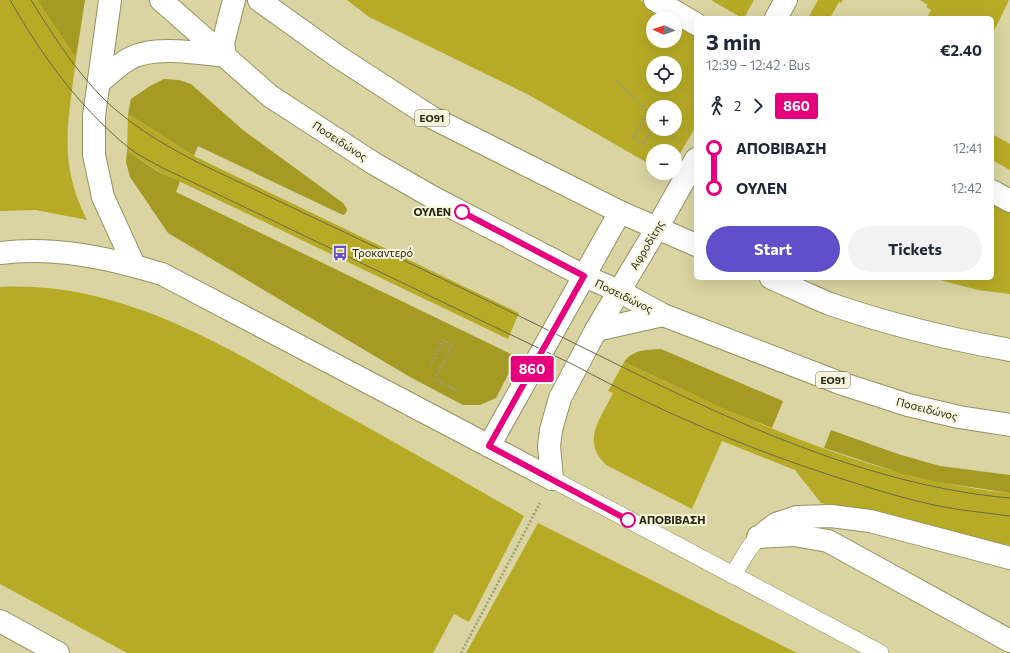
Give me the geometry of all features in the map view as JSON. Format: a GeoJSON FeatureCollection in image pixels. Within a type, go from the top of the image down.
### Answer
{"type":"FeatureCollection","features":[{"type":"Feature","properties":{"kind":"main road"},"geometry":{"type":"LineString","coordinates":[[110,0],[93,133],[98,176],[103,197],[134,265]]}},
{"type":"Feature","properties":{"kind":"main road","name":"Ποσειδώνος"},"geometry":{"type":"LineString","coordinates":[[161,0],[270,96],[373,163],[434,198],[584,276],[619,291],[663,315],[840,383],[908,405],[959,417],[1010,425]]}},
{"type":"Feature","properties":{"kind":"main road"},"geometry":{"type":"LineString","coordinates":[[99,82],[129,59],[140,54],[167,51],[225,56],[223,42],[234,0]]}},
{"type":"Feature","properties":{"kind":"main road","name":"ΕΟ91"},"geometry":{"type":"LineString","coordinates":[[259,0],[337,56],[431,117],[620,212],[694,244]]}},
{"type":"Feature","properties":{"kind":"main road"},"geometry":{"type":"LineString","coordinates":[[655,0],[694,23]]}},
{"type":"Feature","properties":{"kind":"main road"},"geometry":{"type":"LineString","coordinates":[[777,16],[786,0]]}},
{"type":"Feature","properties":{"kind":"main road","name":"Αφροδίτης"},"geometry":{"type":"LineString","coordinates":[[552,479],[549,446],[555,414],[560,398],[596,330],[657,228],[689,152]]}},
{"type":"Feature","properties":{"kind":"main road"},"geometry":{"type":"LineString","coordinates":[[994,192],[1010,201]]}},
{"type":"Feature","properties":{"kind":"main road"},"geometry":{"type":"LineString","coordinates":[[489,446],[620,212]]}},
{"type":"Feature","properties":{"kind":"main road"},"geometry":{"type":"LineString","coordinates":[[0,253],[22,250],[73,252],[134,265],[162,274],[188,286],[342,370],[552,479]]}},
{"type":"Feature","properties":{"kind":"main road"},"geometry":{"type":"LineString","coordinates":[[775,280],[829,304],[959,341],[1010,350]]}},
{"type":"Feature","properties":{"kind":"main road"},"geometry":{"type":"LineString","coordinates":[[801,280],[829,304]]}},
{"type":"Feature","properties":{"kind":"main road"},"geometry":{"type":"LineString","coordinates":[[596,330],[663,315]]}},
{"type":"Feature","properties":{"kind":"main road"},"geometry":{"type":"LineString","coordinates":[[758,537],[776,524],[797,517],[831,516],[870,521],[1010,558]]}},
{"type":"Feature","properties":{"kind":"main road"},"geometry":{"type":"LineString","coordinates":[[758,537],[794,535],[828,541],[1010,641]]}},
{"type":"Feature","properties":{"kind":"main road"},"geometry":{"type":"LineString","coordinates":[[0,621],[58,653]]}},
{"type":"Feature","properties":{"kind":"lane"},"geometry":{"type":"LineString","coordinates":[[552,479],[880,653]]}},
{"type":"Feature","properties":{"kind":"lane"},"geometry":{"type":"LineString","coordinates":[[732,575],[758,537]]}},
{"type":"Feature","properties":{"kind":"path"},"geometry":{"type":"LineString","coordinates":[[616,81],[646,110]]}},
{"type":"Feature","properties":{"kind":"path"},"geometry":{"type":"LineString","coordinates":[[646,115],[633,138],[643,144],[648,136]]}},
{"type":"Feature","properties":{"kind":"path"},"geometry":{"type":"LineString","coordinates":[[672,136],[689,152]]}},
{"type":"Feature","properties":{"kind":"path"},"geometry":{"type":"LineString","coordinates":[[430,366],[443,340],[452,345],[435,379],[459,392]]}},
{"type":"Feature","properties":{"kind":"path"},"geometry":{"type":"LineString","coordinates":[[461,653],[552,479]]}},
{"type":"Feature","properties":{"kind":"shaded area"},"geometry":{"type":"Polygon","coordinates":[[[0,0],[37,0],[76,58],[68,121],[68,159],[78,199],[87,220],[36,210],[0,211],[0,0]]]}},
{"type":"Feature","properties":{"kind":"shaded area"},"geometry":{"type":"Polygon","coordinates":[[[37,0],[85,0],[76,58],[37,0]]]}},
{"type":"Feature","properties":{"kind":"shaded area"},"geometry":{"type":"Polygon","coordinates":[[[347,0],[640,0],[660,12],[646,12],[646,48],[682,48],[682,25],[694,32],[694,129],[682,150],[682,144],[646,144],[646,162],[529,95],[369,17],[347,0]]]}},
{"type":"Feature","properties":{"kind":"shaded area"},"geometry":{"type":"Polygon","coordinates":[[[711,0],[754,0],[745,16],[739,16],[711,0]]]}},
{"type":"Feature","properties":{"kind":"shaded area"},"geometry":{"type":"Polygon","coordinates":[[[818,0],[843,0],[841,3],[839,2],[831,16],[809,16],[818,0]]]}},
{"type":"Feature","properties":{"kind":"shaded area"},"geometry":{"type":"Polygon","coordinates":[[[920,0],[1009,0],[994,31],[994,16],[928,16],[931,10],[926,7],[928,5],[920,0]]]}},
{"type":"Feature","properties":{"kind":"shaded area"},"geometry":{"type":"Polygon","coordinates":[[[164,79],[179,80],[191,84],[243,130],[343,203],[347,209],[346,213],[343,215],[198,146],[194,156],[128,114],[131,99],[150,86],[164,79]]]}},
{"type":"Feature","properties":{"kind":"shaded area"},"geometry":{"type":"Polygon","coordinates":[[[128,114],[194,156],[519,313],[508,339],[160,172],[127,151],[128,114]]]}},
{"type":"Feature","properties":{"kind":"shaded area"},"geometry":{"type":"Polygon","coordinates":[[[994,135],[1010,144],[1010,170],[994,161],[994,135]]]}},
{"type":"Feature","properties":{"kind":"shaded area"},"geometry":{"type":"Polygon","coordinates":[[[127,151],[159,172],[180,181],[176,192],[517,357],[496,398],[480,405],[463,405],[410,377],[168,233],[130,177],[126,162],[127,151]]]}},
{"type":"Feature","properties":{"kind":"shaded area"},"geometry":{"type":"Polygon","coordinates":[[[994,203],[1010,212],[1010,294],[978,290],[940,280],[994,280],[994,203]]]}},
{"type":"Feature","properties":{"kind":"shaded area"},"geometry":{"type":"Polygon","coordinates":[[[0,287],[45,288],[89,295],[132,307],[173,323],[254,363],[524,516],[469,622],[454,614],[433,653],[127,653],[0,584],[0,287]]]}},
{"type":"Feature","properties":{"kind":"shaded area"},"geometry":{"type":"Polygon","coordinates":[[[661,349],[783,401],[772,428],[729,411],[624,362],[636,352],[661,349]]]}},
{"type":"Feature","properties":{"kind":"shaded area"},"geometry":{"type":"Polygon","coordinates":[[[624,362],[764,425],[860,461],[909,475],[959,486],[1010,493],[1010,545],[821,503],[795,470],[722,441],[692,509],[606,465],[599,456],[595,447],[595,430],[598,421],[613,393],[608,391],[624,362]]]}},
{"type":"Feature","properties":{"kind":"shaded area"},"geometry":{"type":"Polygon","coordinates":[[[831,430],[898,454],[940,466],[1010,475],[1010,493],[937,482],[900,473],[824,448],[831,430]]]}},
{"type":"Feature","properties":{"kind":"shaded area"},"geometry":{"type":"Polygon","coordinates":[[[538,523],[797,653],[466,653],[538,523]]]}},
{"type":"Feature","properties":{"kind":"tram line"},"geometry":{"type":"LineString","coordinates":[[10,0],[35,41],[78,98],[129,148],[163,168],[703,428],[802,466],[903,497],[944,507],[1010,516]]}},
{"type":"Feature","properties":{"kind":"tram line"},"geometry":{"type":"LineString","coordinates":[[31,0],[70,59],[108,103],[145,132],[199,163],[490,302],[636,374],[739,422],[845,463],[900,479],[954,491],[1010,498]]}},
{"type":"Feature","properties":{"kind":"bus line","name":"860"},"geometry":{"type":"LineString","coordinates":[[462,212],[584,276],[489,446],[628,520]]}},
{"type":"Feature","properties":{"kind":"place","name":"ΟΥΛΕΝ"},"geometry":{"type":"Point","coordinates":[462,212]}},
{"type":"Feature","properties":{"kind":"place","name":"Τροκαντερό"},"geometry":{"type":"Point","coordinates":[340,253]}},
{"type":"Feature","properties":{"kind":"place","name":"ΑΠΟΒΙΒΑΣΗ"},"geometry":{"type":"Point","coordinates":[628,520]}}]}
